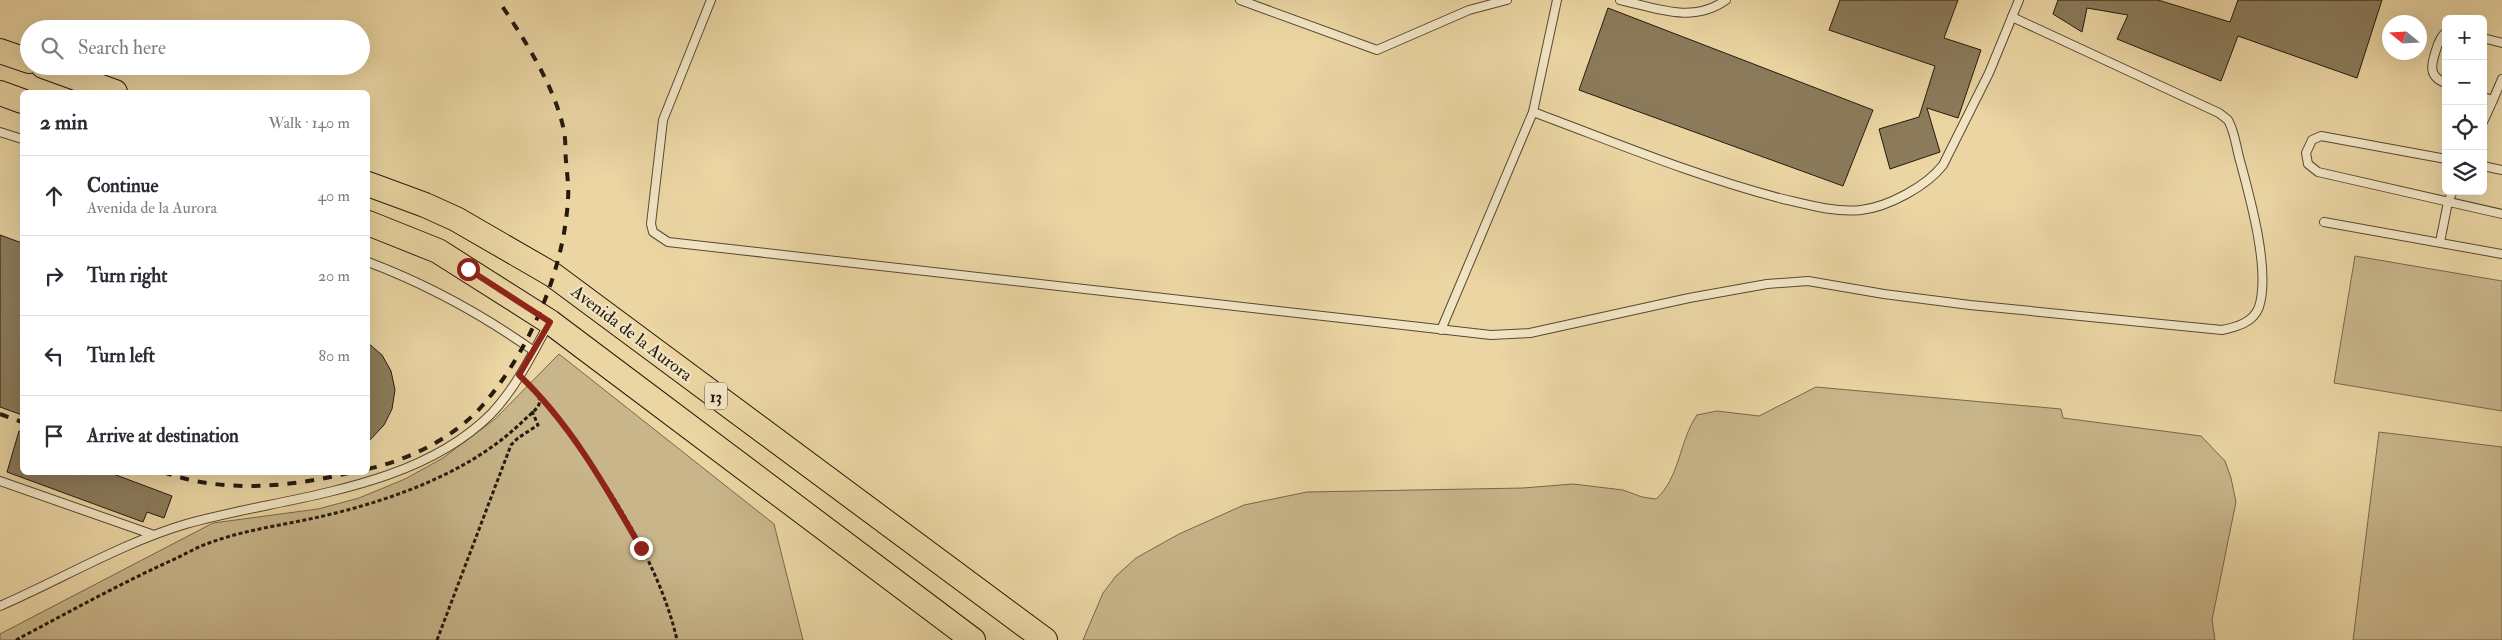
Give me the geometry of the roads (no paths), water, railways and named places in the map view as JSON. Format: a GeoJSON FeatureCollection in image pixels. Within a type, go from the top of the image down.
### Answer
{"type":"FeatureCollection","features":[{"type":"Feature","properties":{"kind":"main road"},"geometry":{"type":"LineString","coordinates":[[0,51],[20,58]]}},
{"type":"Feature","properties":{"kind":"main road"},"geometry":{"type":"LineString","coordinates":[[68,75],[110,90]]}},
{"type":"Feature","properties":{"kind":"main road"},"geometry":{"type":"LineString","coordinates":[[0,93],[20,100]]}},
{"type":"Feature","properties":{"kind":"main road","name":"Avenida de la Aurora"},"geometry":{"type":"LineString","coordinates":[[370,185],[425,205],[456,219],[553,275],[1046,640]]}},
{"type":"Feature","properties":{"kind":"main road","name":"13"},"geometry":{"type":"LineString","coordinates":[[370,224],[438,251],[550,322],[973,640]]}},
{"type":"Feature","properties":{"kind":"lane"},"geometry":{"type":"LineString","coordinates":[[710,0],[663,120],[650,214],[653,232],[659,238],[668,242],[1491,335],[1530,334],[1689,298],[1767,284],[1808,281],[1970,306],[2212,329],[2231,328],[2248,321],[2259,307],[2262,282],[2255,217],[2228,120],[2219,113],[2012,17]]}},
{"type":"Feature","properties":{"kind":"lane"},"geometry":{"type":"LineString","coordinates":[[1240,0],[1377,50],[1469,10],[1507,0]]}},
{"type":"Feature","properties":{"kind":"lane"},"geometry":{"type":"LineString","coordinates":[[1441,330],[1533,112],[1557,0]]}},
{"type":"Feature","properties":{"kind":"lane"},"geometry":{"type":"LineString","coordinates":[[1620,0],[1692,14],[1712,9],[1726,0]]}},
{"type":"Feature","properties":{"kind":"lane"},"geometry":{"type":"LineString","coordinates":[[1533,112],[1720,181],[1794,202],[1838,210],[1863,210],[1912,190],[1932,178],[1943,165],[1990,73],[2019,0]]}},
{"type":"Feature","properties":{"kind":"lane"},"geometry":{"type":"LineString","coordinates":[[2442,36],[2430,66],[2434,75],[2442,81]]}},
{"type":"Feature","properties":{"kind":"lane"},"geometry":{"type":"LineString","coordinates":[[2487,39],[2502,43]]}},
{"type":"Feature","properties":{"kind":"lane"},"geometry":{"type":"LineString","coordinates":[[2487,112],[2502,79]]}},
{"type":"Feature","properties":{"kind":"lane"},"geometry":{"type":"LineString","coordinates":[[2487,98],[2492,100]]}},
{"type":"Feature","properties":{"kind":"lane"},"geometry":{"type":"LineString","coordinates":[[0,132],[20,138]]}},
{"type":"Feature","properties":{"kind":"lane"},"geometry":{"type":"LineString","coordinates":[[2442,158],[2322,136],[2312,140],[2306,153],[2308,164],[2318,172],[2502,214]]}},
{"type":"Feature","properties":{"kind":"lane"},"geometry":{"type":"LineString","coordinates":[[2487,167],[2502,170]]}},
{"type":"Feature","properties":{"kind":"lane"},"geometry":{"type":"LineString","coordinates":[[2440,242],[2451,195]]}},
{"type":"Feature","properties":{"kind":"lane"},"geometry":{"type":"LineString","coordinates":[[2324,222],[2502,254]]}},
{"type":"Feature","properties":{"kind":"lane"},"geometry":{"type":"LineString","coordinates":[[370,263],[394,272],[474,311],[534,351]]}},
{"type":"Feature","properties":{"kind":"lane"},"geometry":{"type":"LineString","coordinates":[[0,606],[154,535],[219,516],[288,503],[338,490],[429,457],[473,430],[492,413],[508,394],[550,322]]}},
{"type":"Feature","properties":{"kind":"lane"},"geometry":{"type":"LineString","coordinates":[[0,480],[154,535]]}},
{"type":"Feature","properties":{"kind":"railway"},"geometry":{"type":"LineString","coordinates":[[370,468],[414,454],[444,438],[471,418],[482,406],[499,385],[529,336],[551,282],[559,254],[565,226],[568,194],[565,139],[560,114],[537,62],[498,0]]}},
{"type":"Feature","properties":{"kind":"railway"},"geometry":{"type":"LineString","coordinates":[[0,414],[20,421]]}},
{"type":"Feature","properties":{"kind":"railway"},"geometry":{"type":"LineString","coordinates":[[173,475],[186,479],[234,486],[282,484],[339,475]]}}]}
